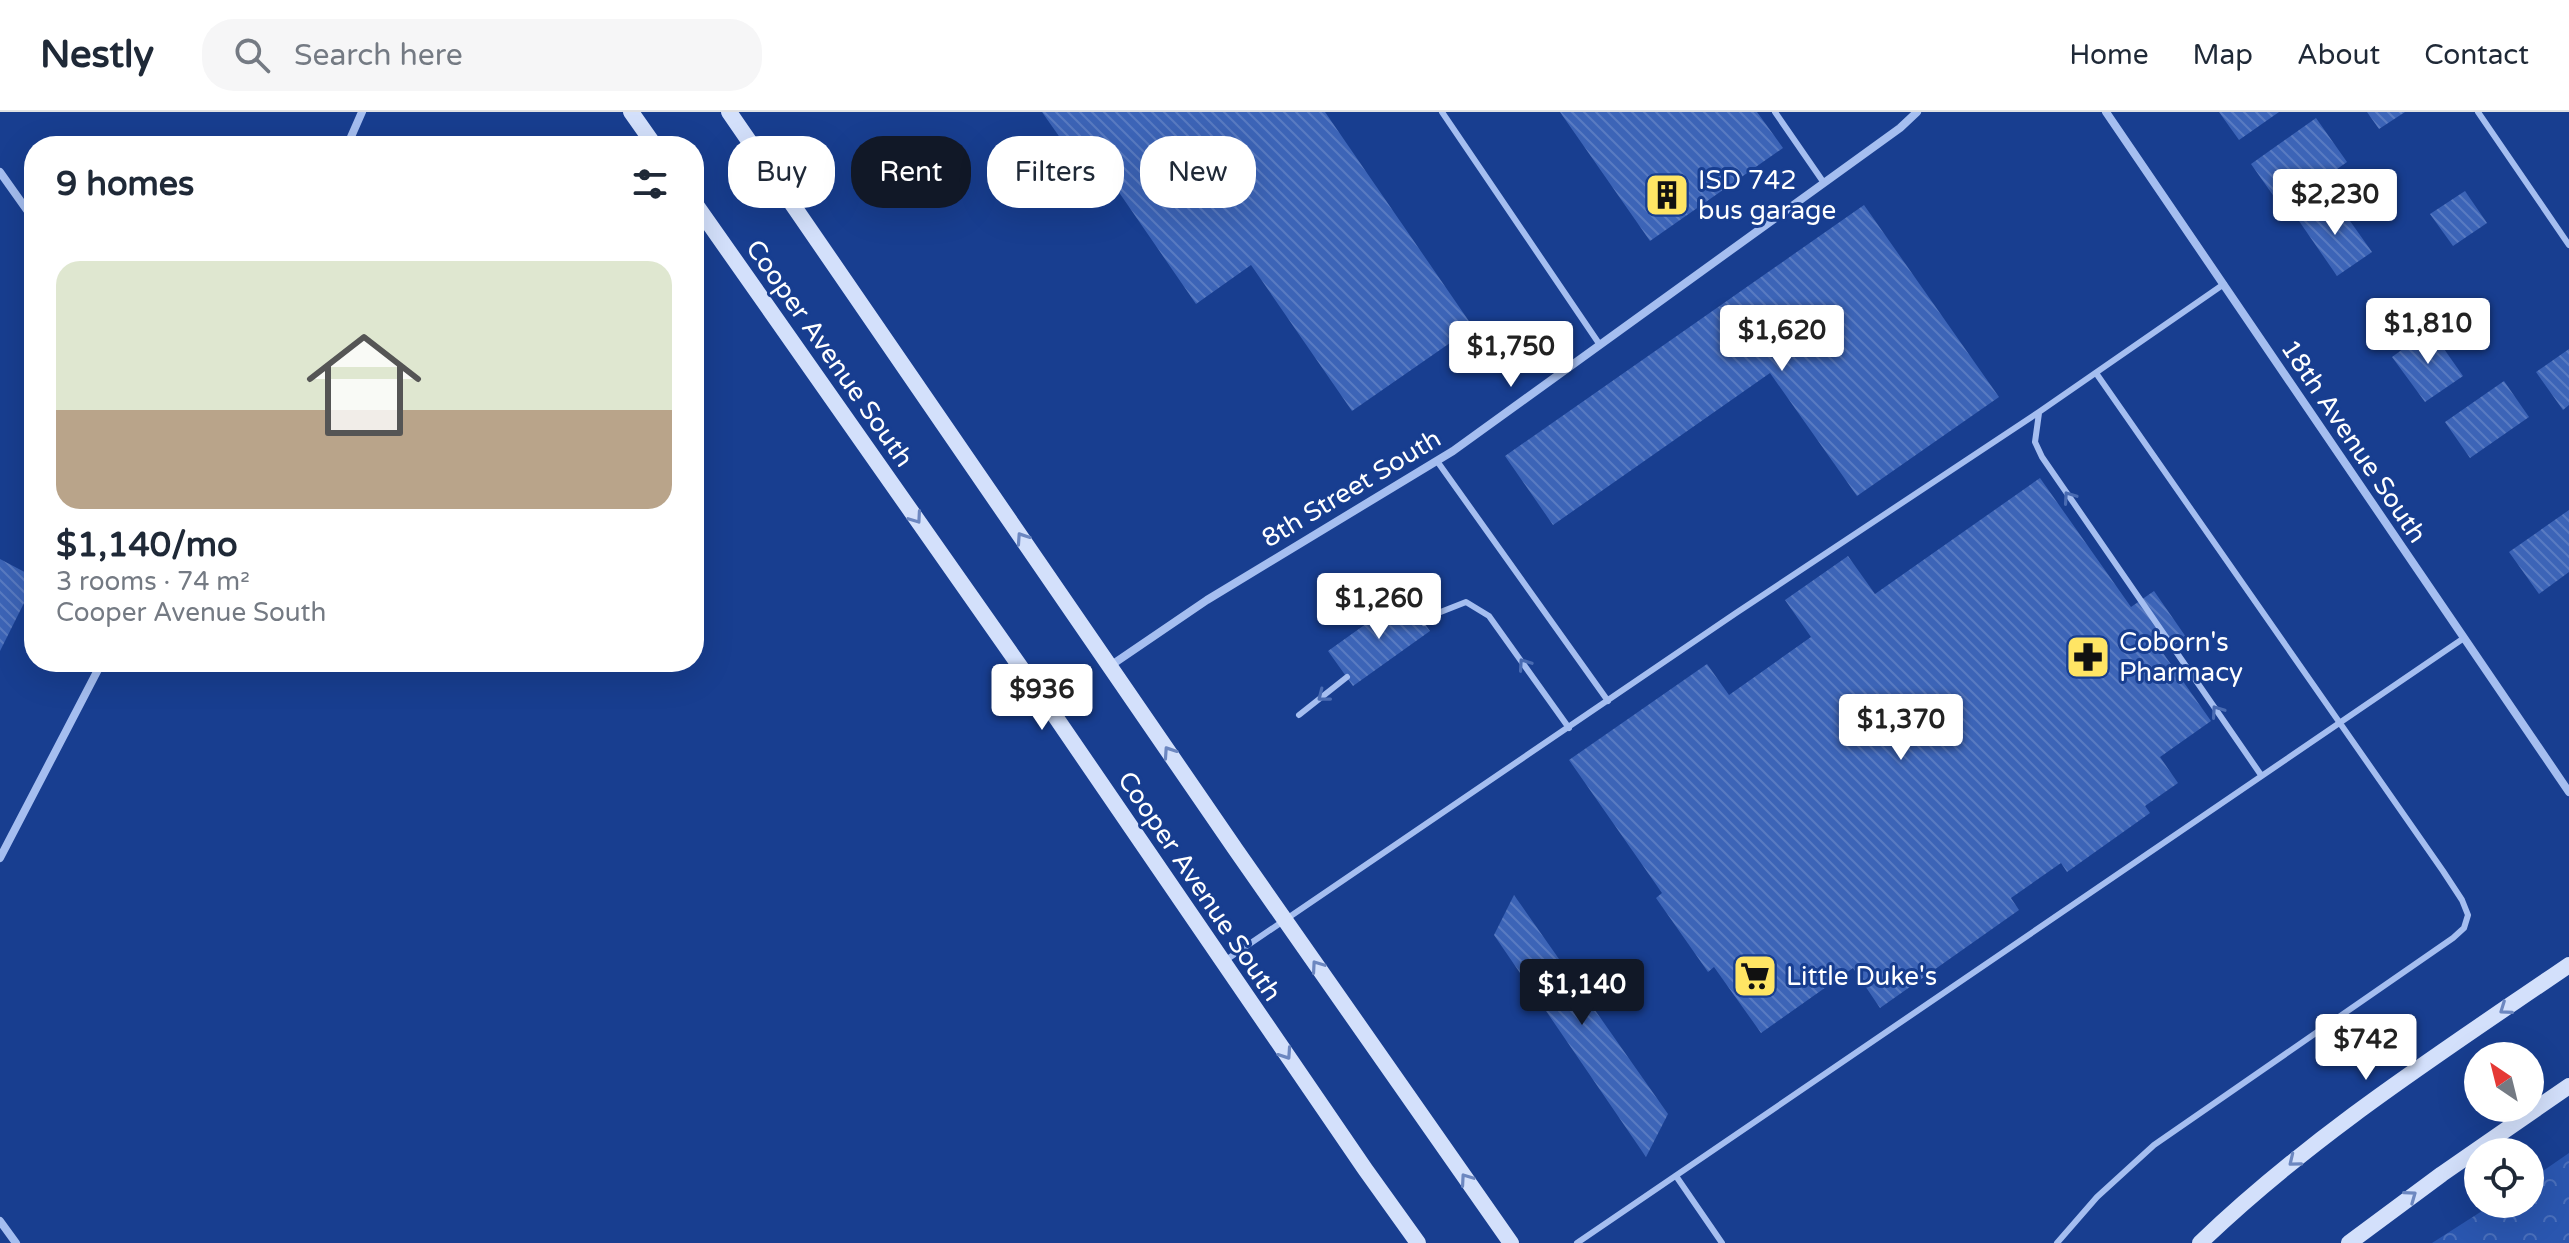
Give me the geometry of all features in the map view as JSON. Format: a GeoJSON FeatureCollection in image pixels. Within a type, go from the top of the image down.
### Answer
{"type":"FeatureCollection","features":[{"type":"Feature","properties":{"kind":"main road"},"geometry":{"type":"LineString","coordinates":[[631,112],[648,136]]}},
{"type":"Feature","properties":{"kind":"main road"},"geometry":{"type":"LineString","coordinates":[[729,112],[1511,1243]]}},
{"type":"Feature","properties":{"kind":"main road","name":"Cooper Avenue South"},"geometry":{"type":"LineString","coordinates":[[704,216],[1057,719],[1418,1243]]}},
{"type":"Feature","properties":{"kind":"main road"},"geometry":{"type":"LineString","coordinates":[[2200,1243],[2349,1118],[2569,965]]}},
{"type":"Feature","properties":{"kind":"main road"},"geometry":{"type":"LineString","coordinates":[[2349,1243],[2569,1086]]}},
{"type":"Feature","properties":{"kind":"street"},"geometry":{"type":"LineString","coordinates":[[351,136],[362,112]]}},
{"type":"Feature","properties":{"kind":"street","name":"8th Street South"},"geometry":{"type":"LineString","coordinates":[[1110,666],[1260,566],[1437,461],[1900,128],[1917,112]]}},
{"type":"Feature","properties":{"kind":"street","name":"18th Avenue South"},"geometry":{"type":"LineString","coordinates":[[2106,112],[2569,792]]}},
{"type":"Feature","properties":{"kind":"street"},"geometry":{"type":"LineString","coordinates":[[0,172],[24,206]]}},
{"type":"Feature","properties":{"kind":"street"},"geometry":{"type":"LineString","coordinates":[[0,858],[97,672]]}},
{"type":"Feature","properties":{"kind":"street"},"geometry":{"type":"LineString","coordinates":[[0,1221],[16,1243]]}},
{"type":"Feature","properties":{"kind":"lane"},"geometry":{"type":"LineString","coordinates":[[1442,112],[1600,345]]}},
{"type":"Feature","properties":{"kind":"lane"},"geometry":{"type":"LineString","coordinates":[[1775,112],[1824,183]]}},
{"type":"Feature","properties":{"kind":"lane"},"geometry":{"type":"LineString","coordinates":[[2478,112],[2569,245]]}},
{"type":"Feature","properties":{"kind":"lane"},"geometry":{"type":"LineString","coordinates":[[1223,962],[2224,284]]}},
{"type":"Feature","properties":{"kind":"lane"},"geometry":{"type":"LineString","coordinates":[[2057,1243],[2097,1197],[2154,1145],[2453,938],[2464,928],[2468,915],[2462,900],[2096,373]]}},
{"type":"Feature","properties":{"kind":"lane"},"geometry":{"type":"LineString","coordinates":[[2039,412],[2035,442],[2042,457],[2261,775]]}},
{"type":"Feature","properties":{"kind":"lane"},"geometry":{"type":"LineString","coordinates":[[1437,461],[1608,701]]}},
{"type":"Feature","properties":{"kind":"lane"},"geometry":{"type":"LineString","coordinates":[[1424,623],[1438,613],[1466,602],[1480,608],[1489,616],[1569,728]]}},
{"type":"Feature","properties":{"kind":"lane"},"geometry":{"type":"LineString","coordinates":[[1577,1243],[2464,638]]}},
{"type":"Feature","properties":{"kind":"lane"},"geometry":{"type":"LineString","coordinates":[[1299,715],[1347,677]]}},
{"type":"Feature","properties":{"kind":"lane"},"geometry":{"type":"LineString","coordinates":[[1676,1176],[1722,1243]]}},
{"type":"Feature","properties":{"kind":"green space"},"geometry":{"type":"Polygon","coordinates":[[[2569,1153],[2569,1243],[2432,1243],[2471,1218],[2544,1218],[2544,1170],[2569,1153]]]}},
{"type":"Feature","properties":{"kind":"building"},"geometry":{"type":"Polygon","coordinates":[[[1042,112],[1325,112],[1473,327],[1352,411],[1251,265],[1196,304],[1124,200],[1124,136],[1059,136],[1042,112]]]}},
{"type":"Feature","properties":{"kind":"building","name":"ISD 742 bus garage"},"geometry":{"type":"Polygon","coordinates":[[[1560,112],[1757,112],[1783,148],[1650,241],[1560,112]]]}},
{"type":"Feature","properties":{"kind":"building"},"geometry":{"type":"Polygon","coordinates":[[[2219,112],[2279,112],[2239,140],[2219,112]]]}},
{"type":"Feature","properties":{"kind":"building"},"geometry":{"type":"Polygon","coordinates":[[[2367,112],[2405,112],[2379,129],[2367,112]]]}},
{"type":"Feature","properties":{"kind":"building"},"geometry":{"type":"Polygon","coordinates":[[[2316,118],[2347,162],[2282,208],[2251,164],[2316,118]]]}},
{"type":"Feature","properties":{"kind":"building"},"geometry":{"type":"Polygon","coordinates":[[[2465,191],[2487,223],[2453,246],[2430,214],[2465,191]]]}},
{"type":"Feature","properties":{"kind":"building"},"geometry":{"type":"Polygon","coordinates":[[[2333,197],[2372,252],[2337,276],[2299,221],[2333,197]]]}},
{"type":"Feature","properties":{"kind":"building"},"geometry":{"type":"Polygon","coordinates":[[[1864,205],[1999,397],[1857,496],[1770,373],[1553,525],[1505,456],[1864,205]]]}},
{"type":"Feature","properties":{"kind":"building"},"geometry":{"type":"Polygon","coordinates":[[[2430,329],[2463,376],[2425,402],[2392,357],[2430,329]]]}},
{"type":"Feature","properties":{"kind":"building"},"geometry":{"type":"Polygon","coordinates":[[[2569,349],[2569,405],[2563,410],[2536,372],[2569,349]]]}},
{"type":"Feature","properties":{"kind":"building"},"geometry":{"type":"Polygon","coordinates":[[[2504,381],[2529,417],[2470,458],[2445,422],[2504,381]]]}},
{"type":"Feature","properties":{"kind":"building"},"geometry":{"type":"Polygon","coordinates":[[[2040,478],[2131,607],[2154,591],[2186,637],[2163,653],[2211,721],[2160,757],[2178,783],[2145,806],[2150,813],[2067,872],[2061,863],[2011,898],[2019,910],[1880,1008],[1853,968],[1761,1033],[1714,967],[1708,972],[1656,898],[1662,893],[1569,760],[1707,664],[1729,695],[1811,637],[1785,600],[1848,556],[1875,594],[2040,478]]]}},
{"type":"Feature","properties":{"kind":"building"},"geometry":{"type":"Polygon","coordinates":[[[2569,510],[2569,572],[2539,594],[2509,552],[2569,510]]]}},
{"type":"Feature","properties":{"kind":"building"},"geometry":{"type":"Polygon","coordinates":[[[0,559],[24,572],[24,603],[0,651],[0,559]]]}},
{"type":"Feature","properties":{"kind":"building"},"geometry":{"type":"Polygon","coordinates":[[[1405,596],[1430,631],[1353,686],[1328,651],[1405,596]]]}},
{"type":"Feature","properties":{"kind":"building"},"geometry":{"type":"Polygon","coordinates":[[[1514,895],[1668,1114],[1646,1157],[1494,935],[1514,895]]]}},
{"type":"Feature","properties":{"kind":"place","name":"ISD 742 bus garage"},"geometry":{"type":"Point","coordinates":[1667,195]}},
{"type":"Feature","properties":{"kind":"place","name":"Coborn's Pharmacy"},"geometry":{"type":"Point","coordinates":[2088,657]}},
{"type":"Feature","properties":{"kind":"place","name":"Little Duke's"},"geometry":{"type":"Point","coordinates":[1755,976]}}]}
